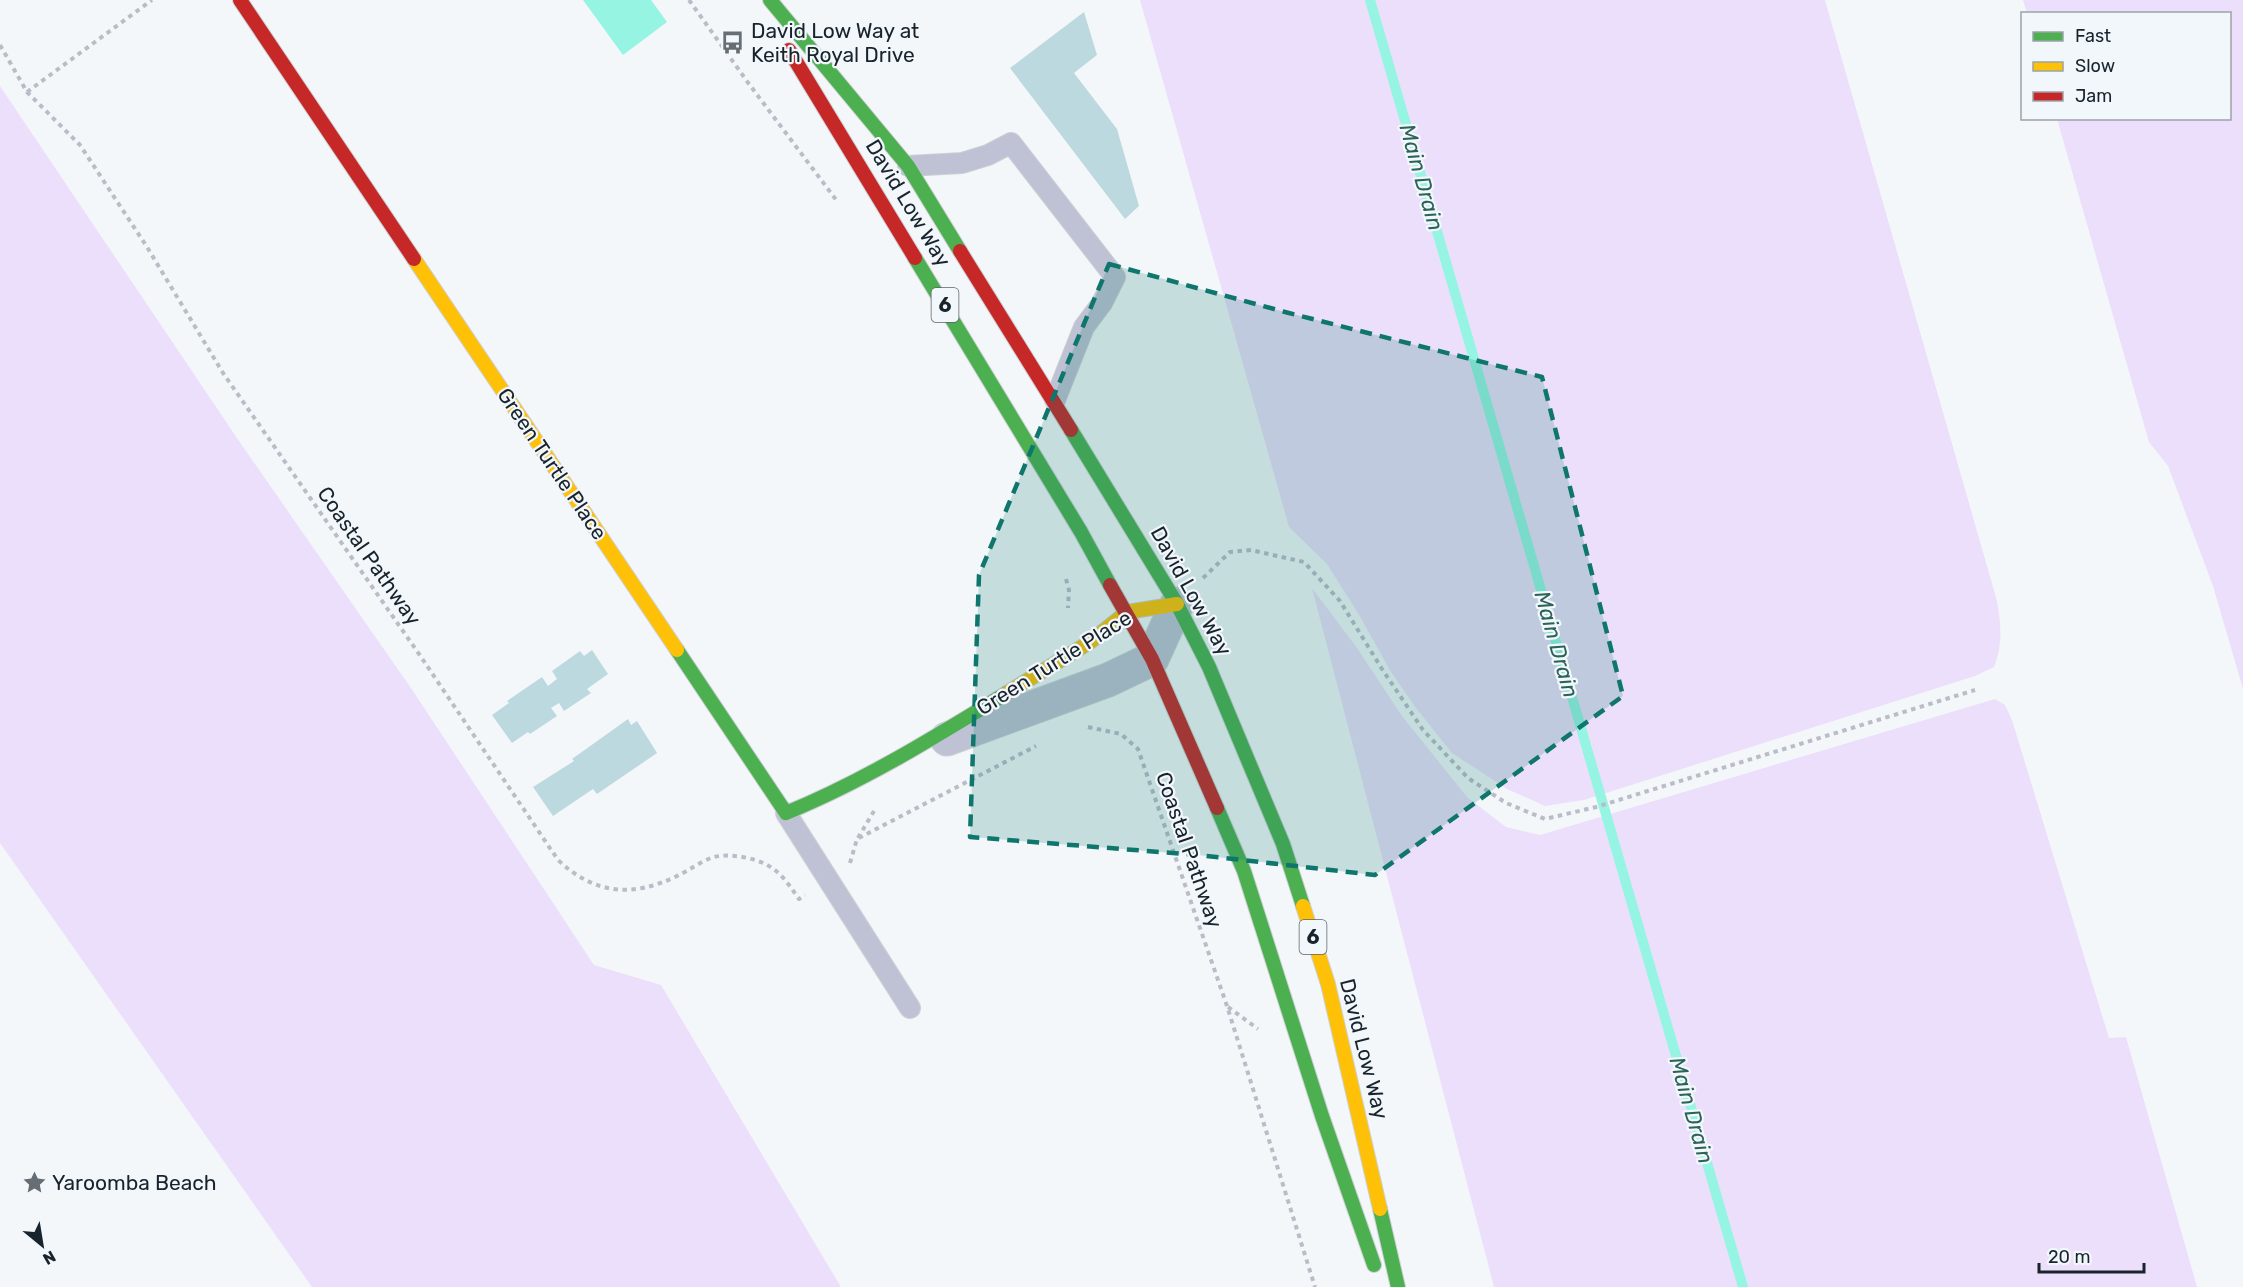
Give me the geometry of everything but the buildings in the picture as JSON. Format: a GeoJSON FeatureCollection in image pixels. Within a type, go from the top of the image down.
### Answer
{"type":"FeatureCollection","features":[{"type":"Feature","properties":{"kind":"main road","name":"Green Turtle Place"},"geometry":{"type":"LineString","coordinates":[[240,0],[786,813],[818,800],[911,752],[1090,642],[1127,612],[1177,604]]}},
{"type":"Feature","properties":{"kind":"main road","name":"David Low Way"},"geometry":{"type":"LineString","coordinates":[[758,0],[983,368],[1127,612],[1152,659],[1244,871],[1322,1116],[1378,1276]]}},
{"type":"Feature","properties":{"kind":"main road","name":"David Low Way"},"geometry":{"type":"LineString","coordinates":[[770,0],[908,166],[1055,400],[1177,604],[1209,667],[1282,844],[1328,984],[1398,1287]]}},
{"type":"Feature","properties":{"kind":"street","name":"Green Turtle Place"},"geometry":{"type":"LineString","coordinates":[[911,752],[1108,680],[1152,659],[1177,604]]}},
{"type":"Feature","properties":{"kind":"lane"},"geometry":{"type":"LineString","coordinates":[[908,166],[962,163],[988,155],[1011,143],[1115,277],[1102,303],[1084,327],[1055,400]]}},
{"type":"Feature","properties":{"kind":"lane"},"geometry":{"type":"LineString","coordinates":[[786,813],[910,1008]]}},
{"type":"Feature","properties":{"kind":"path"},"geometry":{"type":"LineString","coordinates":[[27,92],[152,0]]}},
{"type":"Feature","properties":{"kind":"path"},"geometry":{"type":"LineString","coordinates":[[689,0],[843,210]]}},
{"type":"Feature","properties":{"kind":"path","name":"Coastal Pathway"},"geometry":{"type":"LineString","coordinates":[[0,45],[27,92],[80,145],[147,247],[223,373],[426,664],[558,860],[572,873],[591,882],[613,890],[636,890],[656,885],[714,857],[737,857],[758,861],[771,867],[782,876],[800,899]]}},
{"type":"Feature","properties":{"kind":"path"},"geometry":{"type":"LineString","coordinates":[[1177,604],[1230,552],[1251,550],[1304,562],[1340,601],[1382,669],[1424,730],[1468,778],[1506,803],[1545,819],[1596,807],[1975,690]]}},
{"type":"Feature","properties":{"kind":"path"},"geometry":{"type":"LineString","coordinates":[[1064,573],[1069,590],[1068,608]]}},
{"type":"Feature","properties":{"kind":"path","name":"Coastal Pathway"},"geometry":{"type":"LineString","coordinates":[[1079,729],[1090,726],[1121,734],[1138,749],[1227,1006],[1315,1287]]}},
{"type":"Feature","properties":{"kind":"path"},"geometry":{"type":"LineString","coordinates":[[849,865],[857,839],[1046,740]]}},
{"type":"Feature","properties":{"kind":"highlighted area"},"geometry":{"type":"Polygon","coordinates":[[[1109,264],[1285,312],[1542,377],[1623,696],[1375,875],[1198,855],[970,837],[979,575],[1109,264]]]}},
{"type":"Feature","properties":{"kind":"shaded area"},"geometry":{"type":"Polygon","coordinates":[[[583,0],[651,0],[667,22],[623,55],[583,0]]]}},
{"type":"Feature","properties":{"kind":"shaded area"},"geometry":{"type":"Polygon","coordinates":[[[1140,0],[1825,0],[1997,601],[2000,634],[1999,650],[1994,667],[1975,676],[1584,800],[1545,806],[1507,789],[1452,753],[1391,672],[1327,564],[1289,527],[1140,0]]]}},
{"type":"Feature","properties":{"kind":"shaded area"},"geometry":{"type":"Polygon","coordinates":[[[2023,0],[2243,0],[2243,689],[2213,586],[2168,466],[2149,442],[2057,120],[2231,120],[2231,12],[2027,12],[2023,0]]]}},
{"type":"Feature","properties":{"kind":"shaded area"},"geometry":{"type":"Polygon","coordinates":[[[0,86],[239,441],[413,691],[594,965],[661,985],[841,1287],[312,1287],[0,843],[0,86]]]}},
{"type":"Feature","properties":{"kind":"shaded area"},"geometry":{"type":"Polygon","coordinates":[[[1312,588],[1357,648],[1402,716],[1467,797],[1506,827],[1540,835],[1995,699],[2005,705],[2012,720],[2109,1038],[2126,1037],[2197,1287],[1494,1287],[1312,588]]]}},
{"type":"Feature","properties":{"kind":"waterway","name":"Main Drain"},"geometry":{"type":"LineString","coordinates":[[1370,0],[1743,1287]]}},
{"type":"Feature","properties":{"kind":"traffic: fast"},"geometry":{"type":"LineString","coordinates":[[770,0],[908,166],[960,251]]}},
{"type":"Feature","properties":{"kind":"traffic: fast"},"geometry":{"type":"LineString","coordinates":[[915,258],[1081,532],[1110,585]]}},
{"type":"Feature","properties":{"kind":"traffic: fast"},"geometry":{"type":"LineString","coordinates":[[1071,430],[1177,604],[1209,667],[1283,844],[1303,906]]}},
{"type":"Feature","properties":{"kind":"traffic: fast"},"geometry":{"type":"LineString","coordinates":[[677,650],[786,813],[871,773],[1007,693]]}},
{"type":"Feature","properties":{"kind":"traffic: fast"},"geometry":{"type":"LineString","coordinates":[[1217,808],[1244,871],[1322,1116],[1374,1265]]}},
{"type":"Feature","properties":{"kind":"traffic: fast"},"geometry":{"type":"LineString","coordinates":[[1380,1209],[1398,1287]]}},
{"type":"Feature","properties":{"kind":"traffic: slow"},"geometry":{"type":"LineString","coordinates":[[414,259],[677,650]]}},
{"type":"Feature","properties":{"kind":"traffic: slow"},"geometry":{"type":"LineString","coordinates":[[1007,693],[1090,642],[1127,612],[1177,604]]}},
{"type":"Feature","properties":{"kind":"traffic: slow"},"geometry":{"type":"LineString","coordinates":[[1303,906],[1328,984],[1380,1209]]}},
{"type":"Feature","properties":{"kind":"traffic: jam"},"geometry":{"type":"LineString","coordinates":[[240,0],[414,259]]}},
{"type":"Feature","properties":{"kind":"traffic: jam"},"geometry":{"type":"LineString","coordinates":[[789,50],[915,258]]}},
{"type":"Feature","properties":{"kind":"traffic: jam"},"geometry":{"type":"LineString","coordinates":[[960,251],[1071,430]]}},
{"type":"Feature","properties":{"kind":"traffic: jam"},"geometry":{"type":"LineString","coordinates":[[1110,585],[1152,659],[1217,808]]}},
{"type":"Feature","properties":{"kind":"place","name":"David Low Way at Keith Royal Drive"},"geometry":{"type":"Point","coordinates":[733,43]}},
{"type":"Feature","properties":{"kind":"place","name":"Yaroomba Beach"},"geometry":{"type":"Point","coordinates":[34,1183]}}]}
